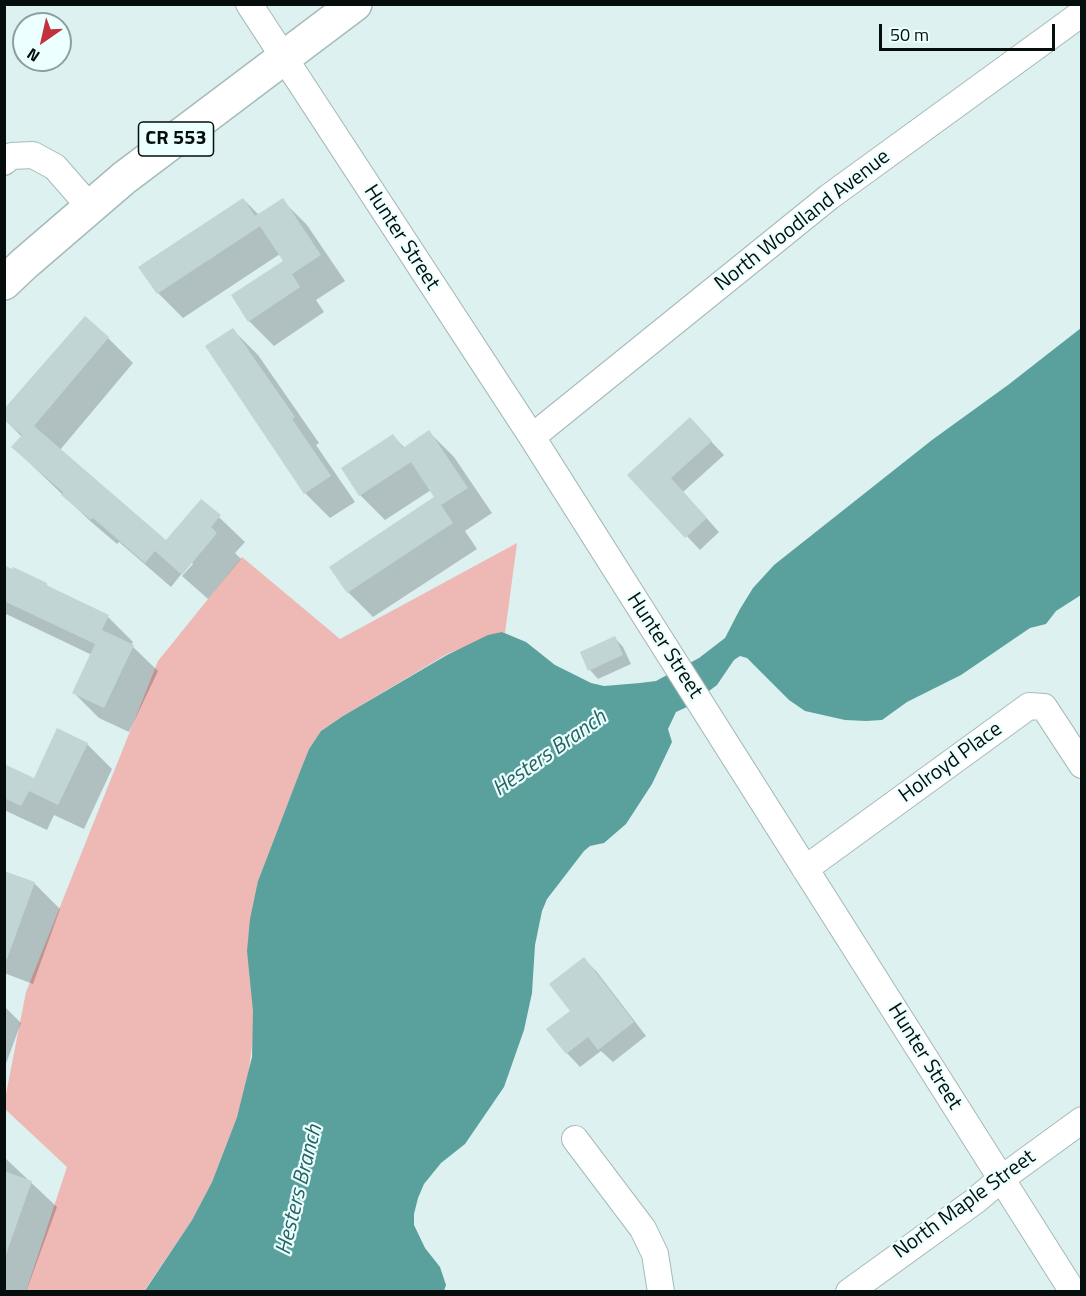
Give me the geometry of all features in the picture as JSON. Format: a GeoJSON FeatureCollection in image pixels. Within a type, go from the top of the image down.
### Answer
{"type":"FeatureCollection","features":[{"type":"Feature","properties":{"kind":"main road","name":"CR 553"},"geometry":{"type":"LineString","coordinates":[[4,283],[159,150],[284,60],[355,4]]}},
{"type":"Feature","properties":{"kind":"street","name":"Hunter Street"},"geometry":{"type":"LineString","coordinates":[[249,4],[532,437],[1073,1292]]}},
{"type":"Feature","properties":{"kind":"street","name":"North Woodland Avenue"},"geometry":{"type":"LineString","coordinates":[[532,437],[829,197],[1082,14]]}},
{"type":"Feature","properties":{"kind":"street"},"geometry":{"type":"LineString","coordinates":[[4,162],[11,156],[33,155],[55,167],[90,207]]}},
{"type":"Feature","properties":{"kind":"street","name":"Holroyd Place"},"geometry":{"type":"LineString","coordinates":[[805,869],[1029,706],[1044,706],[1082,765]]}},
{"type":"Feature","properties":{"kind":"street","name":"North Maple Street"},"geometry":{"type":"LineString","coordinates":[[849,1292],[1082,1120]]}},
{"type":"Feature","properties":{"kind":"street"},"geometry":{"type":"LineString","coordinates":[[575,1139],[643,1229],[655,1254],[661,1292]]}},
{"type":"Feature","properties":{"kind":"shaded area"},"geometry":{"type":"Polygon","coordinates":[[[517,543],[505,633],[502,632],[447,654],[321,731],[309,749],[258,881],[253,1037],[248,1078],[237,1117],[212,1182],[192,1220],[144,1291],[26,1291],[67,1167],[5,1109],[26,992],[158,661],[242,557],[340,639],[517,543]]]}},
{"type":"Feature","properties":{"kind":"water","name":"Hesters Branch"},"geometry":{"type":"Polygon","coordinates":[[[1081,328],[1081,595],[1056,611],[1046,624],[1030,628],[961,675],[907,702],[882,720],[845,720],[805,711],[789,700],[747,658],[740,656],[734,660],[717,685],[689,706],[676,712],[668,729],[672,742],[652,784],[626,824],[604,843],[590,846],[584,851],[547,899],[542,911],[535,945],[532,993],[524,1030],[504,1087],[465,1144],[441,1163],[424,1184],[418,1198],[414,1225],[425,1248],[440,1267],[446,1285],[444,1291],[144,1292],[192,1220],[212,1182],[237,1117],[252,1057],[253,1011],[247,951],[250,919],[258,881],[309,749],[321,731],[447,655],[488,635],[502,632],[526,642],[555,665],[591,683],[604,686],[656,681],[699,658],[725,638],[753,588],[774,565],[932,440],[1081,328]]]}},
{"type":"Feature","properties":{"kind":"building"},"geometry":{"type":"Polygon","coordinates":[[[243,198],[255,216],[283,198],[321,255],[292,274],[300,287],[248,322],[231,295],[283,261],[260,226],[157,294],[138,267],[243,198]]]}},
{"type":"Feature","properties":{"kind":"building"},"geometry":{"type":"Polygon","coordinates":[[[85,316],[109,337],[34,426],[166,540],[201,499],[221,515],[211,527],[217,533],[182,575],[155,551],[145,563],[93,518],[91,520],[61,495],[63,492],[11,447],[22,435],[4,420],[4,409],[85,316]]]}},
{"type":"Feature","properties":{"kind":"building"},"geometry":{"type":"Polygon","coordinates":[[[233,328],[295,417],[292,419],[331,476],[304,494],[205,346],[233,328]]]}},
{"type":"Feature","properties":{"kind":"building"},"geometry":{"type":"Polygon","coordinates":[[[690,417],[712,441],[671,478],[707,518],[685,538],[627,475],[690,417]]]}},
{"type":"Feature","properties":{"kind":"building"},"geometry":{"type":"Polygon","coordinates":[[[429,430],[468,488],[441,505],[453,523],[347,593],[329,567],[434,497],[411,462],[359,496],[341,468],[393,434],[403,448],[429,430]]]}},
{"type":"Feature","properties":{"kind":"building"},"geometry":{"type":"Polygon","coordinates":[[[4,565],[47,583],[46,585],[109,615],[102,630],[134,645],[104,708],[72,693],[95,644],[4,601],[4,565]]]}},
{"type":"Feature","properties":{"kind":"building"},"geometry":{"type":"Polygon","coordinates":[[[615,636],[623,655],[588,671],[580,652],[615,636]]]}},
{"type":"Feature","properties":{"kind":"building"},"geometry":{"type":"Polygon","coordinates":[[[57,728],[88,743],[58,805],[29,791],[21,806],[4,798],[4,764],[34,778],[57,728]]]}},
{"type":"Feature","properties":{"kind":"building"},"geometry":{"type":"Polygon","coordinates":[[[4,871],[35,882],[7,959],[4,958],[4,871]]]}},
{"type":"Feature","properties":{"kind":"building"},"geometry":{"type":"Polygon","coordinates":[[[584,957],[634,1022],[598,1050],[588,1037],[566,1054],[546,1029],[570,1011],[549,984],[584,957]]]}},
{"type":"Feature","properties":{"kind":"building"},"geometry":{"type":"Polygon","coordinates":[[[4,1171],[32,1181],[5,1257],[4,1257],[4,1171]]]}}]}
